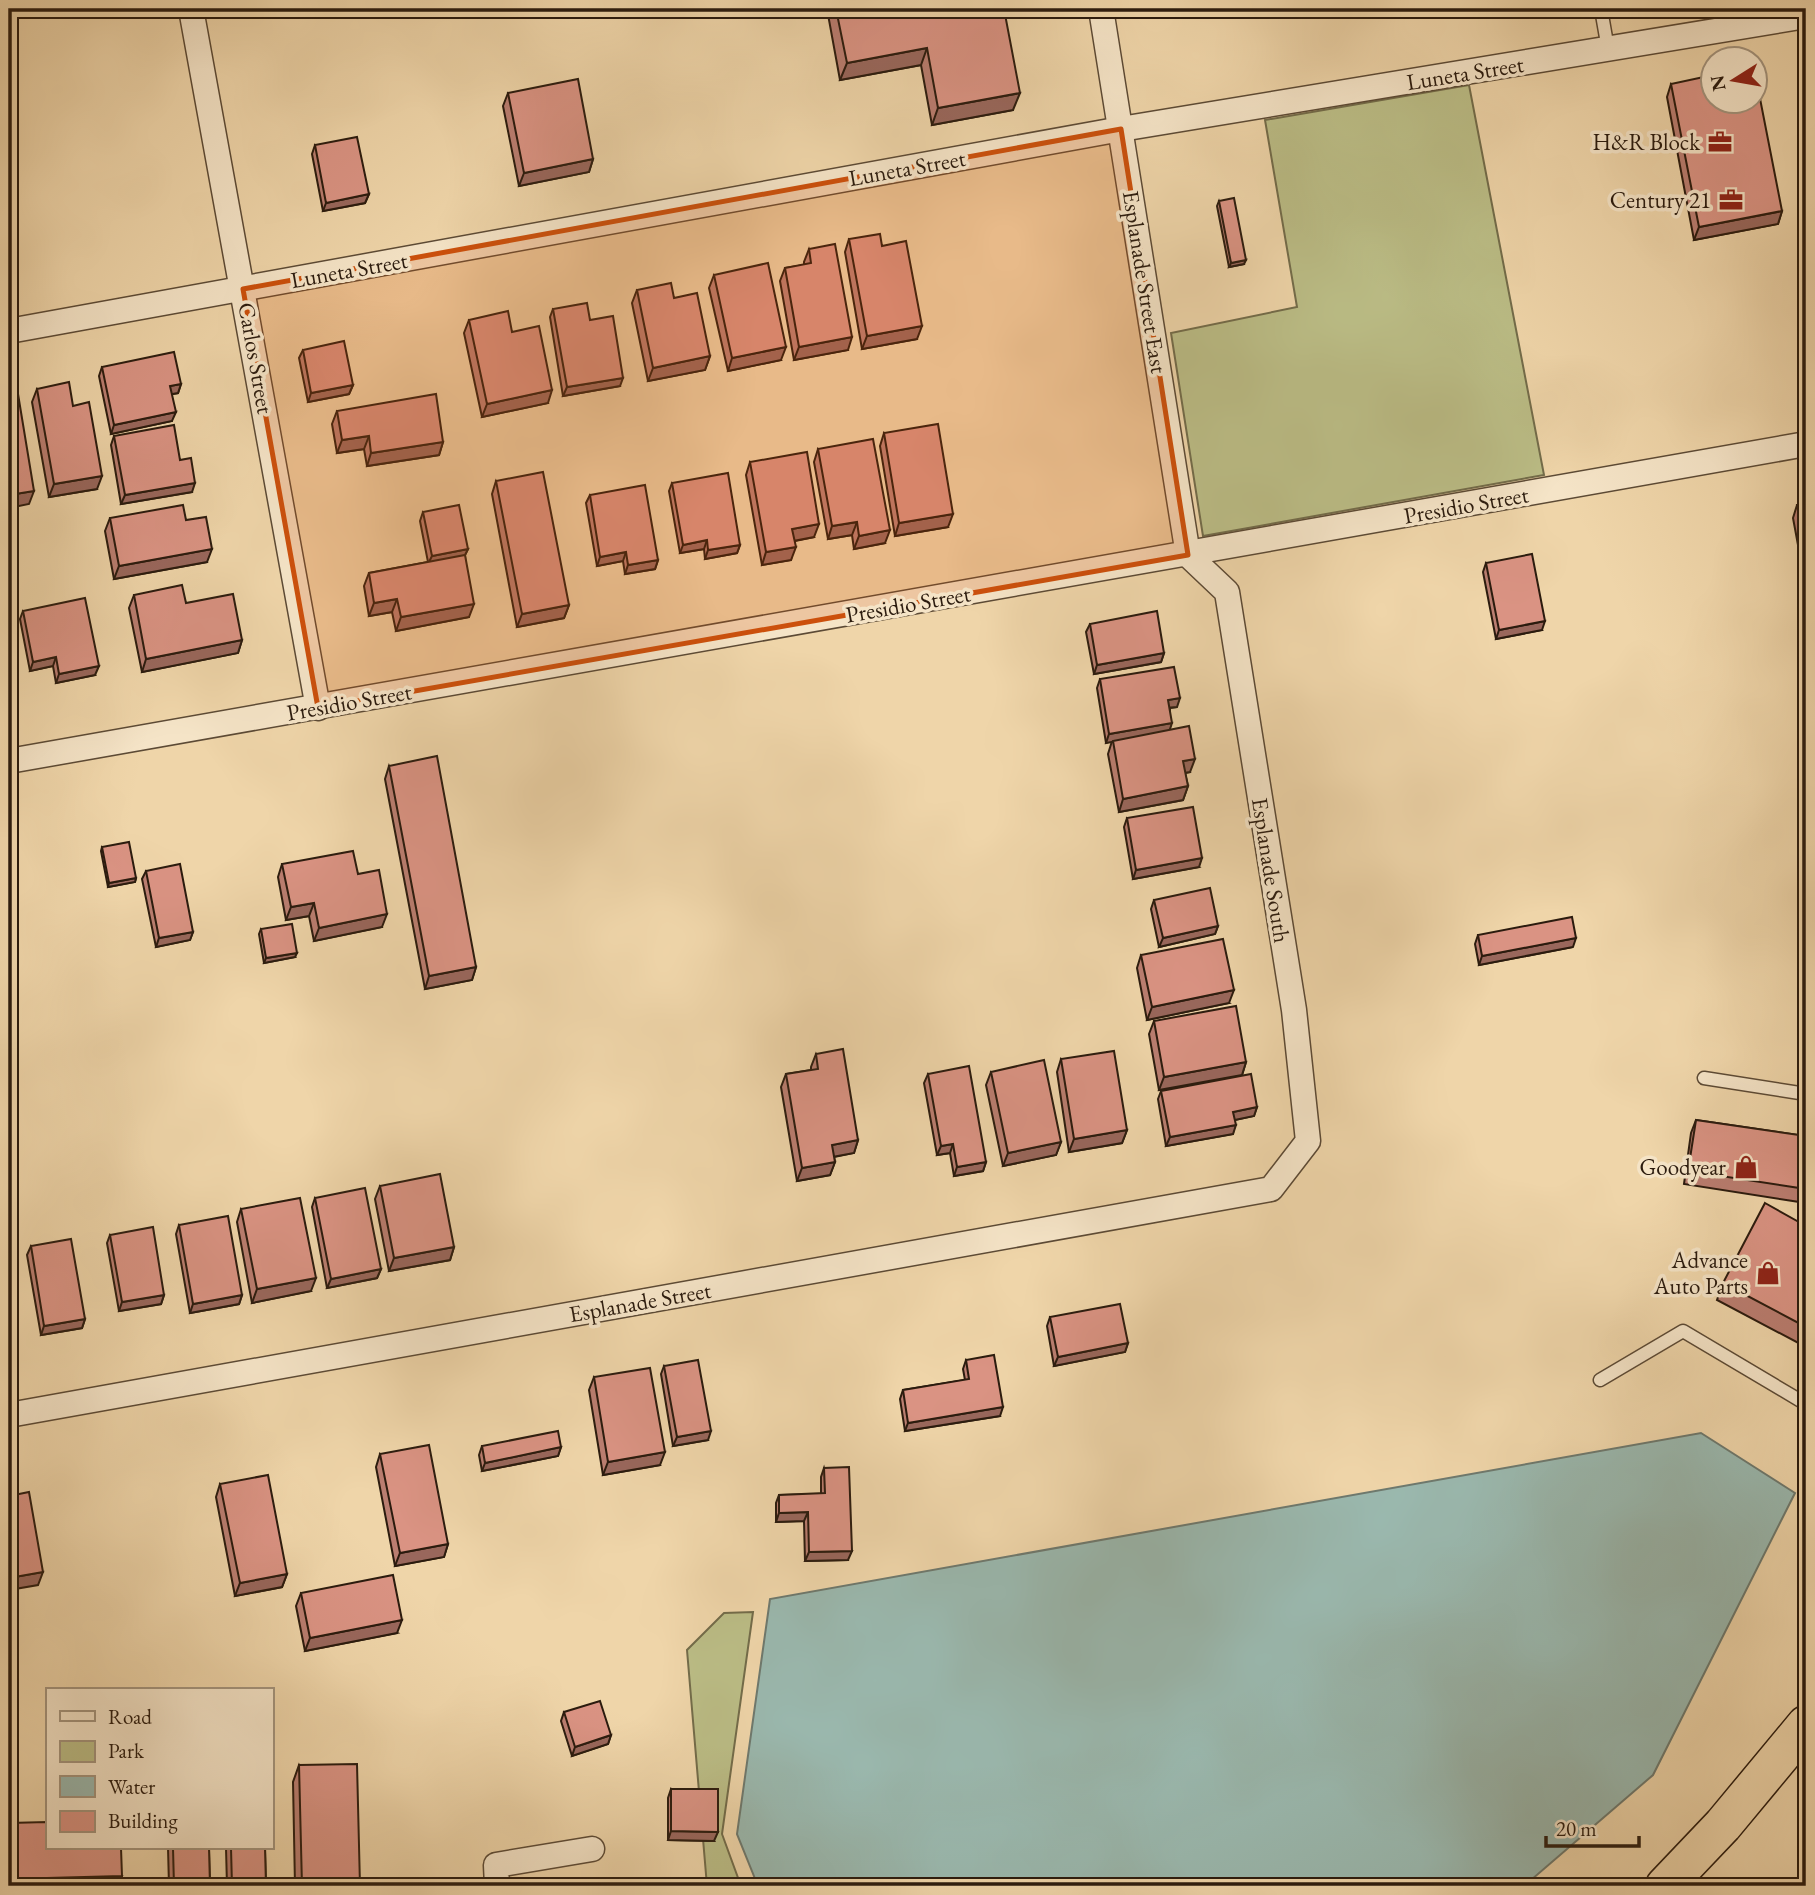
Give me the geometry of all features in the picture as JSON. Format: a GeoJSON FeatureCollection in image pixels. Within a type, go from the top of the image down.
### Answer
{"type":"FeatureCollection","features":[{"type":"Feature","properties":{"kind":"highway"},"geometry":{"type":"LineString","coordinates":[[1675,1883],[1806,1725]]}},
{"type":"Feature","properties":{"kind":"street","name":"Carlos Street"},"geometry":{"type":"LineString","coordinates":[[191,9],[318,708]]}},
{"type":"Feature","properties":{"kind":"street","name":"Esplanade Street East"},"geometry":{"type":"LineString","coordinates":[[1101,9],[1188,555]]}},
{"type":"Feature","properties":{"kind":"street","name":"Luneta Street"},"geometry":{"type":"LineString","coordinates":[[9,331],[1121,129],[1806,16]]}},
{"type":"Feature","properties":{"kind":"street","name":"Presidio Street"},"geometry":{"type":"LineString","coordinates":[[9,761],[1188,555],[1806,443]]}},
{"type":"Feature","properties":{"kind":"street","name":"Esplanade South"},"geometry":{"type":"LineString","coordinates":[[1188,555],[1227,592],[1294,1010],[1308,1141],[1272,1189]]}},
{"type":"Feature","properties":{"kind":"street","name":"Esplanade Street"},"geometry":{"type":"LineString","coordinates":[[9,1415],[1272,1189]]}},
{"type":"Feature","properties":{"kind":"street"},"geometry":{"type":"LineString","coordinates":[[497,1886],[496,1865],[592,1849]]}},
{"type":"Feature","properties":{"kind":"lane"},"geometry":{"type":"LineString","coordinates":[[1601,9],[1608,49]]}},
{"type":"Feature","properties":{"kind":"lane"},"geometry":{"type":"LineString","coordinates":[[1703,1078],[1806,1094]]}},
{"type":"Feature","properties":{"kind":"lane"},"geometry":{"type":"LineString","coordinates":[[1600,1380],[1683,1331],[1806,1404]]}},
{"type":"Feature","properties":{"kind":"highlighted area"},"geometry":{"type":"Polygon","coordinates":[[[1121,129],[1188,555],[318,708],[243,289],[1121,129]]]}},
{"type":"Feature","properties":{"kind":"green space"},"geometry":{"type":"Polygon","coordinates":[[[1469,85],[1544,475],[1203,536],[1171,333],[1297,307],[1265,120],[1469,85]]]}},
{"type":"Feature","properties":{"kind":"green space"},"geometry":{"type":"Polygon","coordinates":[[[753,1612],[722,1834],[741,1886],[707,1886],[687,1650],[724,1613],[753,1612]]]}},
{"type":"Feature","properties":{"kind":"water"},"geometry":{"type":"Polygon","coordinates":[[[1701,1433],[1795,1493],[1653,1775],[1524,1886],[758,1886],[737,1834],[770,1599],[1701,1433]]]}},
{"type":"Feature","properties":{"kind":"building"},"geometry":{"type":"Polygon","coordinates":[[[836,9],[1004,9],[1020,93],[938,108],[927,48],[847,63],[836,9]]]}},
{"type":"Feature","properties":{"kind":"building"},"geometry":{"type":"Polygon","coordinates":[[[1700,78],[1700,116],[1763,116],[1782,211],[1699,227],[1671,84],[1700,78]]]}},
{"type":"Feature","properties":{"kind":"building"},"geometry":{"type":"Polygon","coordinates":[[[578,79],[593,159],[524,173],[508,93],[578,79]]]}},
{"type":"Feature","properties":{"kind":"building"},"geometry":{"type":"Polygon","coordinates":[[[357,137],[369,194],[326,203],[315,145],[357,137]]]}},
{"type":"Feature","properties":{"kind":"building"},"geometry":{"type":"Polygon","coordinates":[[[1234,198],[1246,260],[1231,263],[1219,201],[1234,198]]]}},
{"type":"Feature","properties":{"kind":"building"},"geometry":{"type":"Polygon","coordinates":[[[880,234],[882,246],[906,241],[922,326],[867,336],[849,239],[880,234]]]}},
{"type":"Feature","properties":{"kind":"building"},"geometry":{"type":"Polygon","coordinates":[[[835,244],[852,337],[799,347],[785,268],[811,263],[809,249],[835,244]]]}},
{"type":"Feature","properties":{"kind":"building"},"geometry":{"type":"Polygon","coordinates":[[[768,263],[786,347],[732,358],[714,275],[768,263]]]}},
{"type":"Feature","properties":{"kind":"building"},"geometry":{"type":"Polygon","coordinates":[[[671,283],[674,298],[697,293],[710,356],[653,368],[637,290],[671,283]]]}},
{"type":"Feature","properties":{"kind":"building"},"geometry":{"type":"Polygon","coordinates":[[[587,303],[590,320],[613,316],[623,378],[567,387],[553,309],[587,303]]]}},
{"type":"Feature","properties":{"kind":"building"},"geometry":{"type":"Polygon","coordinates":[[[508,311],[512,332],[539,326],[552,390],[487,404],[469,320],[508,311]]]}},
{"type":"Feature","properties":{"kind":"building"},"geometry":{"type":"Polygon","coordinates":[[[344,341],[353,385],[311,393],[303,350],[344,341]]]}},
{"type":"Feature","properties":{"kind":"building"},"geometry":{"type":"Polygon","coordinates":[[[174,352],[181,384],[170,386],[176,412],[114,425],[102,367],[174,352]]]}},
{"type":"Feature","properties":{"kind":"building"},"geometry":{"type":"Polygon","coordinates":[[[69,382],[73,406],[89,402],[102,476],[54,484],[37,389],[69,382]]]}},
{"type":"Feature","properties":{"kind":"building"},"geometry":{"type":"Polygon","coordinates":[[[18,394],[34,491],[9,495],[9,396],[18,394]]]}},
{"type":"Feature","properties":{"kind":"building"},"geometry":{"type":"Polygon","coordinates":[[[436,394],[443,442],[371,453],[369,436],[342,440],[337,411],[436,394]]]}},
{"type":"Feature","properties":{"kind":"building"},"geometry":{"type":"Polygon","coordinates":[[[938,424],[953,514],[899,523],[884,433],[938,424]]]}},
{"type":"Feature","properties":{"kind":"building"},"geometry":{"type":"Polygon","coordinates":[[[174,425],[180,460],[191,458],[195,483],[125,495],[114,436],[174,425]]]}},
{"type":"Feature","properties":{"kind":"building"},"geometry":{"type":"Polygon","coordinates":[[[873,439],[890,530],[859,536],[857,522],[832,526],[818,449],[873,439]]]}},
{"type":"Feature","properties":{"kind":"building"},"geometry":{"type":"Polygon","coordinates":[[[807,452],[819,524],[792,529],[796,547],[766,552],[750,462],[807,452]]]}},
{"type":"Feature","properties":{"kind":"building"},"geometry":{"type":"Polygon","coordinates":[[[543,472],[569,605],[522,614],[496,481],[543,472]]]}},
{"type":"Feature","properties":{"kind":"building"},"geometry":{"type":"Polygon","coordinates":[[[728,473],[740,545],[708,550],[707,540],[683,545],[672,483],[728,473]]]}},
{"type":"Feature","properties":{"kind":"building"},"geometry":{"type":"Polygon","coordinates":[[[645,485],[658,560],[628,565],[626,552],[600,557],[590,495],[645,485]]]}},
{"type":"Feature","properties":{"kind":"building"},"geometry":{"type":"Polygon","coordinates":[[[1806,503],[1806,551],[1797,505],[1806,503]]]}},
{"type":"Feature","properties":{"kind":"building"},"geometry":{"type":"Polygon","coordinates":[[[183,505],[186,520],[206,517],[212,549],[119,566],[110,518],[183,505]]]}},
{"type":"Feature","properties":{"kind":"building"},"geometry":{"type":"Polygon","coordinates":[[[459,505],[468,549],[432,556],[423,512],[459,505]]]}},
{"type":"Feature","properties":{"kind":"building"},"geometry":{"type":"Polygon","coordinates":[[[1532,554],[1545,621],[1499,630],[1486,563],[1532,554]]]}},
{"type":"Feature","properties":{"kind":"building"},"geometry":{"type":"Polygon","coordinates":[[[465,555],[474,604],[401,617],[397,599],[374,603],[369,573],[465,555]]]}},
{"type":"Feature","properties":{"kind":"building"},"geometry":{"type":"Polygon","coordinates":[[[182,585],[186,603],[233,594],[242,640],[146,659],[134,595],[182,585]]]}},
{"type":"Feature","properties":{"kind":"building"},"geometry":{"type":"Polygon","coordinates":[[[85,598],[99,666],[59,674],[56,657],[33,662],[23,611],[85,598]]]}},
{"type":"Feature","properties":{"kind":"building"},"geometry":{"type":"Polygon","coordinates":[[[1157,611],[1164,653],[1097,665],[1090,624],[1157,611]]]}},
{"type":"Feature","properties":{"kind":"building"},"geometry":{"type":"Polygon","coordinates":[[[1174,667],[1180,698],[1168,700],[1172,723],[1109,734],[1100,679],[1174,667]]]}},
{"type":"Feature","properties":{"kind":"building"},"geometry":{"type":"Polygon","coordinates":[[[1189,726],[1195,759],[1183,761],[1188,786],[1123,799],[1113,741],[1189,726]]]}},
{"type":"Feature","properties":{"kind":"building"},"geometry":{"type":"Polygon","coordinates":[[[437,756],[476,967],[429,976],[389,766],[437,756]]]}},
{"type":"Feature","properties":{"kind":"building"},"geometry":{"type":"Polygon","coordinates":[[[1193,807],[1202,858],[1136,870],[1127,818],[1193,807]]]}},
{"type":"Feature","properties":{"kind":"building"},"geometry":{"type":"Polygon","coordinates":[[[129,842],[136,878],[109,883],[102,847],[129,842]]]}},
{"type":"Feature","properties":{"kind":"building"},"geometry":{"type":"Polygon","coordinates":[[[353,851],[358,874],[379,870],[387,914],[319,928],[314,903],[291,907],[282,864],[353,851]]]}},
{"type":"Feature","properties":{"kind":"building"},"geometry":{"type":"Polygon","coordinates":[[[180,864],[193,932],[159,938],[146,871],[180,864]]]}},
{"type":"Feature","properties":{"kind":"building"},"geometry":{"type":"Polygon","coordinates":[[[1210,888],[1218,926],[1163,938],[1154,900],[1210,888]]]}},
{"type":"Feature","properties":{"kind":"building"},"geometry":{"type":"Polygon","coordinates":[[[1572,917],[1576,938],[1482,956],[1478,935],[1572,917]]]}},
{"type":"Feature","properties":{"kind":"building"},"geometry":{"type":"Polygon","coordinates":[[[292,924],[297,953],[266,958],[261,929],[292,924]]]}},
{"type":"Feature","properties":{"kind":"building"},"geometry":{"type":"Polygon","coordinates":[[[1223,939],[1234,990],[1152,1007],[1141,955],[1223,939]]]}},
{"type":"Feature","properties":{"kind":"building"},"geometry":{"type":"Polygon","coordinates":[[[1236,1006],[1246,1062],[1164,1077],[1154,1021],[1236,1006]]]}},
{"type":"Feature","properties":{"kind":"building"},"geometry":{"type":"Polygon","coordinates":[[[843,1049],[858,1140],[832,1145],[835,1162],[802,1168],[786,1074],[818,1069],[816,1054],[843,1049]]]}},
{"type":"Feature","properties":{"kind":"building"},"geometry":{"type":"Polygon","coordinates":[[[1114,1051],[1127,1130],[1074,1139],[1061,1059],[1114,1051]]]}},
{"type":"Feature","properties":{"kind":"building"},"geometry":{"type":"Polygon","coordinates":[[[1044,1060],[1061,1142],[1008,1153],[991,1072],[1044,1060]]]}},
{"type":"Feature","properties":{"kind":"building"},"geometry":{"type":"Polygon","coordinates":[[[969,1066],[986,1162],[957,1167],[953,1144],[941,1146],[928,1074],[969,1066]]]}},
{"type":"Feature","properties":{"kind":"building"},"geometry":{"type":"Polygon","coordinates":[[[1251,1074],[1257,1107],[1233,1112],[1236,1125],[1170,1137],[1161,1091],[1251,1074]]]}},
{"type":"Feature","properties":{"kind":"building","name":"Goodyear"},"geometry":{"type":"Polygon","coordinates":[[[1696,1120],[1806,1136],[1806,1189],[1688,1171],[1696,1120]]]}},
{"type":"Feature","properties":{"kind":"building"},"geometry":{"type":"Polygon","coordinates":[[[440,1174],[454,1247],[394,1258],[380,1186],[440,1174]]]}},
{"type":"Feature","properties":{"kind":"building"},"geometry":{"type":"Polygon","coordinates":[[[365,1188],[381,1269],[331,1279],[315,1198],[365,1188]]]}},
{"type":"Feature","properties":{"kind":"building"},"geometry":{"type":"Polygon","coordinates":[[[300,1198],[316,1278],[257,1289],[241,1209],[300,1198]]]}},
{"type":"Feature","properties":{"kind":"building","name":"Advance Auto Parts"},"geometry":{"type":"Polygon","coordinates":[[[1765,1203],[1806,1226],[1806,1327],[1723,1283],[1765,1203]]]}},
{"type":"Feature","properties":{"kind":"building"},"geometry":{"type":"Polygon","coordinates":[[[228,1216],[242,1295],[193,1304],[179,1225],[228,1216]]]}},
{"type":"Feature","properties":{"kind":"building"},"geometry":{"type":"Polygon","coordinates":[[[153,1227],[164,1295],[122,1302],[110,1235],[153,1227]]]}},
{"type":"Feature","properties":{"kind":"building"},"geometry":{"type":"Polygon","coordinates":[[[71,1239],[85,1319],[44,1326],[31,1246],[71,1239]]]}},
{"type":"Feature","properties":{"kind":"building"},"geometry":{"type":"Polygon","coordinates":[[[1120,1304],[1128,1343],[1058,1357],[1050,1317],[1120,1304]]]}},
{"type":"Feature","properties":{"kind":"building"},"geometry":{"type":"Polygon","coordinates":[[[994,1355],[1003,1407],[908,1423],[903,1390],[969,1379],[966,1360],[994,1355]]]}},
{"type":"Feature","properties":{"kind":"building"},"geometry":{"type":"Polygon","coordinates":[[[698,1360],[711,1431],[677,1437],[664,1366],[698,1360]]]}},
{"type":"Feature","properties":{"kind":"building"},"geometry":{"type":"Polygon","coordinates":[[[650,1368],[665,1452],[608,1462],[594,1377],[650,1368]]]}},
{"type":"Feature","properties":{"kind":"building"},"geometry":{"type":"Polygon","coordinates":[[[558,1431],[561,1447],[485,1463],[482,1446],[558,1431]]]}},
{"type":"Feature","properties":{"kind":"building"},"geometry":{"type":"Polygon","coordinates":[[[429,1445],[448,1544],[400,1553],[380,1454],[429,1445]]]}},
{"type":"Feature","properties":{"kind":"building"},"geometry":{"type":"Polygon","coordinates":[[[849,1467],[852,1551],[809,1552],[808,1512],[779,1513],[779,1495],[825,1493],[824,1468],[849,1467]]]}},
{"type":"Feature","properties":{"kind":"building"},"geometry":{"type":"Polygon","coordinates":[[[268,1475],[287,1574],[240,1583],[220,1484],[268,1475]]]}},
{"type":"Feature","properties":{"kind":"building"},"geometry":{"type":"Polygon","coordinates":[[[29,1492],[43,1572],[9,1578],[9,1496],[29,1492]]]}},
{"type":"Feature","properties":{"kind":"building"},"geometry":{"type":"Polygon","coordinates":[[[393,1575],[402,1620],[310,1638],[301,1593],[393,1575]]]}},
{"type":"Feature","properties":{"kind":"building"},"geometry":{"type":"Polygon","coordinates":[[[600,1701],[611,1735],[575,1747],[564,1712],[600,1701]]]}},
{"type":"Feature","properties":{"kind":"building"},"geometry":{"type":"Polygon","coordinates":[[[357,1764],[360,1886],[302,1886],[299,1765],[357,1764]]]}},
{"type":"Feature","properties":{"kind":"building"},"geometry":{"type":"Polygon","coordinates":[[[671,1789],[718,1789],[718,1832],[671,1831],[671,1789]]]}},
{"type":"Feature","properties":{"kind":"building"},"geometry":{"type":"Polygon","coordinates":[[[46,1822],[46,1850],[121,1850],[122,1876],[9,1879],[9,1823],[46,1822]]]}},
{"type":"Feature","properties":{"kind":"building"},"geometry":{"type":"Polygon","coordinates":[[[173,1850],[209,1850],[210,1886],[174,1886],[173,1850]]]}},
{"type":"Feature","properties":{"kind":"building"},"geometry":{"type":"Polygon","coordinates":[[[231,1850],[265,1850],[266,1886],[232,1886],[231,1850]]]}},
{"type":"Feature","properties":{"kind":"place","name":"H&R Block"},"geometry":{"type":"Point","coordinates":[1720,142]}},
{"type":"Feature","properties":{"kind":"place","name":"Century 21"},"geometry":{"type":"Point","coordinates":[1731,200]}},
{"type":"Feature","properties":{"kind":"place","name":"Goodyear"},"geometry":{"type":"Point","coordinates":[1746,1167]}},
{"type":"Feature","properties":{"kind":"place","name":"Advance Auto Parts"},"geometry":{"type":"Point","coordinates":[1768,1273]}}]}
